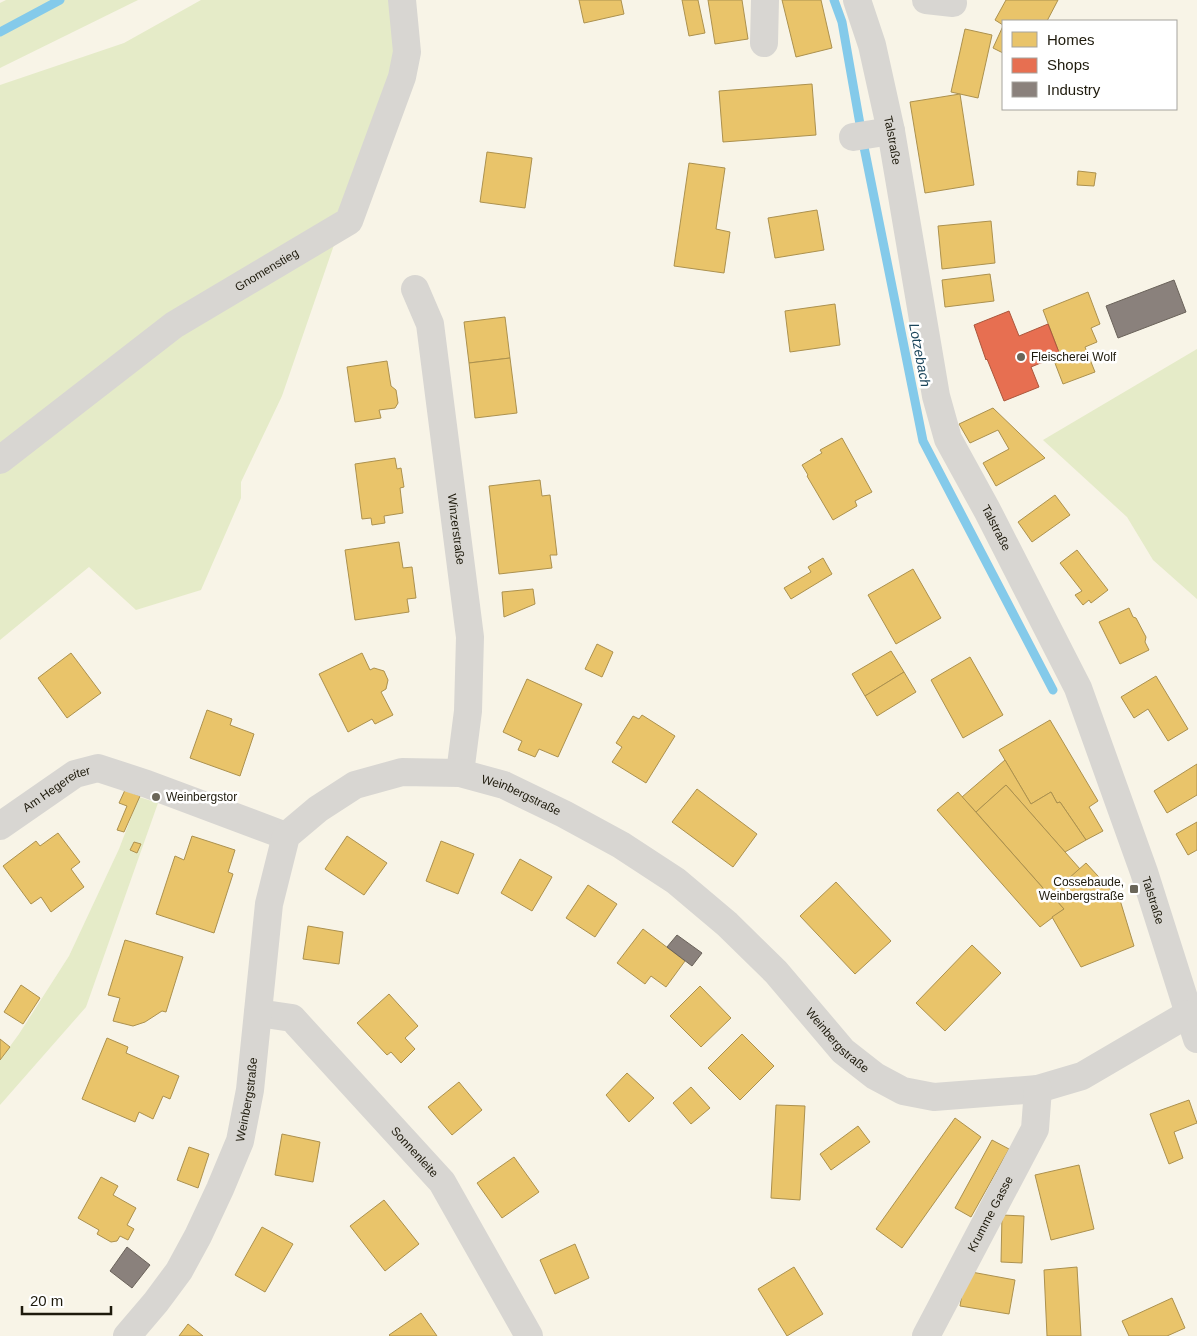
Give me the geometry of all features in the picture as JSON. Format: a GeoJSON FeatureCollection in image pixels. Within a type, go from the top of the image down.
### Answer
{"type":"FeatureCollection","features":[{"type":"Feature","properties":{"kind":"street","name":"Gnomenstieg"},"geometry":{"type":"LineString","coordinates":[[0,460],[174,325],[349,221],[402,77],[407,52],[402,0]]}},
{"type":"Feature","properties":{"kind":"street"},"geometry":{"type":"LineString","coordinates":[[764,43],[765,0]]}},
{"type":"Feature","properties":{"kind":"street","name":"Talstraße"},"geometry":{"type":"LineString","coordinates":[[857,0],[872,45],[872,134],[948,439],[987,510],[1078,688],[1144,872],[1193,1026]]}},
{"type":"Feature","properties":{"kind":"street"},"geometry":{"type":"LineString","coordinates":[[926,0],[953,3]]}},
{"type":"Feature","properties":{"kind":"street","name":"Winzerstraße"},"geometry":{"type":"LineString","coordinates":[[415,288],[430,324],[470,637],[468,711],[460,773]]}},
{"type":"Feature","properties":{"kind":"street","name":"Am Hegereiter"},"geometry":{"type":"LineString","coordinates":[[0,826],[75,774],[98,768],[147,784],[286,836]]}},
{"type":"Feature","properties":{"kind":"street","name":"Weinbergstraße"},"geometry":{"type":"LineString","coordinates":[[127,1336],[179,1271],[198,1236],[240,1141],[250,1090],[269,904],[286,836],[318,810],[355,785],[402,772],[460,773],[504,786],[564,814],[621,845],[676,881],[727,924],[776,972],[843,1051],[875,1076],[904,1091],[934,1098],[1038,1089],[1082,1076],[1193,1026]]}},
{"type":"Feature","properties":{"kind":"street","name":"Sonnenleite"},"geometry":{"type":"LineString","coordinates":[[258,1013],[292,1018],[442,1182],[529,1336]]}},
{"type":"Feature","properties":{"kind":"street","name":"Krumme Gasse"},"geometry":{"type":"LineString","coordinates":[[926,1336],[1035,1130],[1038,1089]]}},
{"type":"Feature","properties":{"kind":"green space"},"geometry":{"type":"Polygon","coordinates":[[[6,0],[138,0],[0,68],[0,3],[6,0]]]}},
{"type":"Feature","properties":{"kind":"green space"},"geometry":{"type":"Polygon","coordinates":[[[201,0],[407,0],[413,67],[349,221],[182,335],[335,242],[282,396],[241,482],[241,498],[201,590],[136,610],[89,567],[0,640],[0,85],[124,43],[201,0]]]}},
{"type":"Feature","properties":{"kind":"green space"},"geometry":{"type":"Polygon","coordinates":[[[1197,349],[1197,599],[1153,560],[1127,517],[1043,440],[1197,349]]]}},
{"type":"Feature","properties":{"kind":"green space"},"geometry":{"type":"Polygon","coordinates":[[[139,797],[158,803],[86,1007],[0,1105],[0,1060],[69,956],[119,849],[139,797]]]}},
{"type":"Feature","properties":{"kind":"building: Homes"},"geometry":{"type":"Polygon","coordinates":[[[579,0],[621,0],[624,14],[584,23],[579,0]]]}},
{"type":"Feature","properties":{"kind":"building: Homes"},"geometry":{"type":"Polygon","coordinates":[[[682,0],[698,0],[705,33],[689,36],[682,0]]]}},
{"type":"Feature","properties":{"kind":"building: Homes"},"geometry":{"type":"Polygon","coordinates":[[[708,0],[742,0],[748,39],[715,44],[708,0]]]}},
{"type":"Feature","properties":{"kind":"building: Homes"},"geometry":{"type":"Polygon","coordinates":[[[782,0],[821,0],[832,48],[796,57],[782,0]]]}},
{"type":"Feature","properties":{"kind":"building: Homes"},"geometry":{"type":"Polygon","coordinates":[[[1006,0],[1058,0],[1048,20],[1002,20],[1002,24],[995,20],[1006,0]]]}},
{"type":"Feature","properties":{"kind":"building: Homes"},"geometry":{"type":"Polygon","coordinates":[[[1002,28],[1002,52],[993,48],[1002,28]]]}},
{"type":"Feature","properties":{"kind":"building: Homes"},"geometry":{"type":"Polygon","coordinates":[[[965,29],[992,35],[978,98],[951,92],[965,29]]]}},
{"type":"Feature","properties":{"kind":"building: Homes"},"geometry":{"type":"Polygon","coordinates":[[[812,84],[816,135],[723,142],[719,91],[812,84]]]}},
{"type":"Feature","properties":{"kind":"building: Homes"},"geometry":{"type":"Polygon","coordinates":[[[960,94],[974,185],[925,193],[910,102],[960,94]]]}},
{"type":"Feature","properties":{"kind":"building: Homes"},"geometry":{"type":"Polygon","coordinates":[[[487,152],[532,158],[525,208],[480,202],[487,152]]]}},
{"type":"Feature","properties":{"kind":"building: Homes"},"geometry":{"type":"Polygon","coordinates":[[[689,163],[725,168],[716,229],[730,232],[724,273],[674,266],[689,163]]]}},
{"type":"Feature","properties":{"kind":"building: Homes"},"geometry":{"type":"Polygon","coordinates":[[[1078,171],[1096,173],[1094,186],[1077,185],[1078,171]]]}},
{"type":"Feature","properties":{"kind":"building: Homes"},"geometry":{"type":"Polygon","coordinates":[[[817,210],[824,250],[775,258],[768,218],[817,210]]]}},
{"type":"Feature","properties":{"kind":"building: Homes"},"geometry":{"type":"Polygon","coordinates":[[[991,221],[995,263],[942,269],[938,226],[991,221]]]}},
{"type":"Feature","properties":{"kind":"building: Homes"},"geometry":{"type":"Polygon","coordinates":[[[990,274],[994,301],[945,307],[942,280],[990,274]]]}},
{"type":"Feature","properties":{"kind":"building: Homes"},"geometry":{"type":"Polygon","coordinates":[[[1088,292],[1100,324],[1091,328],[1097,342],[1085,347],[1095,372],[1063,384],[1053,358],[1060,355],[1043,310],[1088,292]]]}},
{"type":"Feature","properties":{"kind":"building: Homes"},"geometry":{"type":"Polygon","coordinates":[[[835,304],[840,345],[790,352],[785,311],[835,304]]]}},
{"type":"Feature","properties":{"kind":"building: Homes"},"geometry":{"type":"Polygon","coordinates":[[[505,317],[510,358],[469,363],[464,322],[505,317]]]}},
{"type":"Feature","properties":{"kind":"building: Homes"},"geometry":{"type":"Polygon","coordinates":[[[510,358],[517,413],[475,418],[469,363],[510,358]]]}},
{"type":"Feature","properties":{"kind":"building: Homes"},"geometry":{"type":"Polygon","coordinates":[[[387,361],[391,386],[396,390],[398,403],[395,408],[379,410],[381,418],[355,422],[347,367],[387,361]]]}},
{"type":"Feature","properties":{"kind":"building: Homes"},"geometry":{"type":"Polygon","coordinates":[[[993,408],[1045,458],[996,486],[983,463],[1009,449],[998,430],[970,443],[959,424],[993,408]]]}},
{"type":"Feature","properties":{"kind":"building: Homes"},"geometry":{"type":"Polygon","coordinates":[[[842,438],[872,492],[855,501],[857,506],[833,520],[802,465],[822,453],[820,450],[842,438]]]}},
{"type":"Feature","properties":{"kind":"building: Homes"},"geometry":{"type":"Polygon","coordinates":[[[395,458],[397,469],[401,468],[404,487],[400,488],[403,513],[384,516],[385,523],[372,525],[371,518],[362,519],[355,464],[395,458]]]}},
{"type":"Feature","properties":{"kind":"building: Homes"},"geometry":{"type":"Polygon","coordinates":[[[540,480],[542,496],[550,495],[557,555],[550,555],[552,568],[499,574],[489,486],[540,480]]]}},
{"type":"Feature","properties":{"kind":"building: Homes"},"geometry":{"type":"Polygon","coordinates":[[[1055,495],[1070,515],[1032,542],[1018,522],[1055,495]]]}},
{"type":"Feature","properties":{"kind":"building: Homes"},"geometry":{"type":"Polygon","coordinates":[[[399,542],[403,568],[412,567],[416,598],[407,599],[409,612],[355,620],[345,550],[399,542]]]}},
{"type":"Feature","properties":{"kind":"building: Homes"},"geometry":{"type":"Polygon","coordinates":[[[1077,550],[1108,590],[1091,603],[1089,600],[1083,605],[1075,595],[1082,591],[1060,563],[1077,550]]]}},
{"type":"Feature","properties":{"kind":"building: Homes"},"geometry":{"type":"Polygon","coordinates":[[[823,558],[832,574],[791,599],[784,588],[811,572],[808,567],[823,558]]]}},
{"type":"Feature","properties":{"kind":"building: Homes"},"geometry":{"type":"Polygon","coordinates":[[[913,569],[941,618],[896,644],[868,595],[913,569]]]}},
{"type":"Feature","properties":{"kind":"building: Homes"},"geometry":{"type":"Polygon","coordinates":[[[533,589],[535,604],[504,617],[502,592],[533,589]]]}},
{"type":"Feature","properties":{"kind":"building: Homes"},"geometry":{"type":"Polygon","coordinates":[[[1129,608],[1146,637],[1145,642],[1149,650],[1120,664],[1099,622],[1129,608]]]}},
{"type":"Feature","properties":{"kind":"building: Homes"},"geometry":{"type":"Polygon","coordinates":[[[597,644],[613,652],[602,677],[585,669],[597,644]]]}},
{"type":"Feature","properties":{"kind":"building: Homes"},"geometry":{"type":"Polygon","coordinates":[[[891,651],[904,672],[865,696],[852,674],[891,651]]]}},
{"type":"Feature","properties":{"kind":"building: Homes"},"geometry":{"type":"Polygon","coordinates":[[[71,653],[101,693],[67,718],[38,678],[71,653]]]}},
{"type":"Feature","properties":{"kind":"building: Homes"},"geometry":{"type":"Polygon","coordinates":[[[362,653],[370,670],[374,668],[384,671],[388,680],[386,689],[381,692],[393,715],[375,724],[372,719],[348,732],[319,674],[362,653]]]}},
{"type":"Feature","properties":{"kind":"building: Homes"},"geometry":{"type":"Polygon","coordinates":[[[970,657],[1003,715],[963,738],[931,680],[970,657]]]}},
{"type":"Feature","properties":{"kind":"building: Homes"},"geometry":{"type":"Polygon","coordinates":[[[904,672],[916,692],[877,716],[865,696],[904,672]]]}},
{"type":"Feature","properties":{"kind":"building: Homes"},"geometry":{"type":"Polygon","coordinates":[[[1156,676],[1188,729],[1168,741],[1148,709],[1134,718],[1121,697],[1156,676]]]}},
{"type":"Feature","properties":{"kind":"building: Homes"},"geometry":{"type":"Polygon","coordinates":[[[527,679],[582,704],[558,757],[539,749],[535,757],[518,750],[522,741],[503,732],[527,679]]]}},
{"type":"Feature","properties":{"kind":"building: Homes"},"geometry":{"type":"Polygon","coordinates":[[[207,710],[232,719],[230,725],[254,734],[240,776],[190,758],[207,710]]]}},
{"type":"Feature","properties":{"kind":"building: Homes"},"geometry":{"type":"Polygon","coordinates":[[[642,715],[675,736],[646,783],[612,762],[622,747],[616,743],[633,716],[639,719],[642,715]]]}},
{"type":"Feature","properties":{"kind":"building: Homes"},"geometry":{"type":"Polygon","coordinates":[[[1050,720],[1098,801],[1089,807],[1103,831],[1086,840],[1060,802],[1057,803],[1051,792],[1031,804],[999,750],[1050,720]]]}},
{"type":"Feature","properties":{"kind":"building: Homes"},"geometry":{"type":"Polygon","coordinates":[[[1005,760],[1031,804],[1051,792],[1057,803],[1060,802],[1086,840],[1065,852],[1006,785],[976,812],[962,797],[1005,760]]]}},
{"type":"Feature","properties":{"kind":"building: Homes"},"geometry":{"type":"Polygon","coordinates":[[[1197,764],[1197,795],[1167,813],[1154,791],[1197,764]]]}},
{"type":"Feature","properties":{"kind":"building: Homes"},"geometry":{"type":"Polygon","coordinates":[[[1006,785],[1080,869],[1050,896],[976,812],[1006,785]]]}},
{"type":"Feature","properties":{"kind":"building: Homes"},"geometry":{"type":"Polygon","coordinates":[[[697,789],[757,834],[733,867],[672,822],[697,789]]]}},
{"type":"Feature","properties":{"kind":"building: Homes"},"geometry":{"type":"Polygon","coordinates":[[[125,790],[140,796],[124,832],[117,830],[127,806],[119,803],[125,790]]]}},
{"type":"Feature","properties":{"kind":"building: Homes"},"geometry":{"type":"Polygon","coordinates":[[[958,792],[1050,896],[1051,894],[1064,909],[1040,927],[937,810],[958,792]]]}},
{"type":"Feature","properties":{"kind":"building: Homes"},"geometry":{"type":"Polygon","coordinates":[[[1197,822],[1197,850],[1188,855],[1176,834],[1197,822]]]}},
{"type":"Feature","properties":{"kind":"building: Homes"},"geometry":{"type":"Polygon","coordinates":[[[58,833],[80,862],[71,869],[84,887],[51,912],[41,897],[31,904],[3,866],[36,841],[40,846],[58,833]]]}},
{"type":"Feature","properties":{"kind":"building: Homes"},"geometry":{"type":"Polygon","coordinates":[[[192,836],[235,850],[228,872],[233,874],[214,933],[156,914],[175,856],[184,860],[192,836]]]}},
{"type":"Feature","properties":{"kind":"building: Homes"},"geometry":{"type":"Polygon","coordinates":[[[347,836],[387,863],[364,895],[325,869],[347,836]]]}},
{"type":"Feature","properties":{"kind":"building: Homes"},"geometry":{"type":"Polygon","coordinates":[[[441,841],[474,854],[458,894],[426,881],[441,841]]]}},
{"type":"Feature","properties":{"kind":"building: Homes"},"geometry":{"type":"Polygon","coordinates":[[[134,842],[141,844],[137,853],[130,850],[134,842]]]}},
{"type":"Feature","properties":{"kind":"building: Homes"},"geometry":{"type":"Polygon","coordinates":[[[520,859],[552,877],[532,911],[501,893],[520,859]]]}},
{"type":"Feature","properties":{"kind":"building: Homes"},"geometry":{"type":"Polygon","coordinates":[[[1086,863],[1120,900],[1134,946],[1081,967],[1052,917],[1064,909],[1051,894],[1086,863]]]}},
{"type":"Feature","properties":{"kind":"building: Homes"},"geometry":{"type":"Polygon","coordinates":[[[836,882],[891,941],[855,974],[800,916],[836,882]]]}},
{"type":"Feature","properties":{"kind":"building: Homes"},"geometry":{"type":"Polygon","coordinates":[[[588,885],[617,904],[595,937],[566,918],[588,885]]]}},
{"type":"Feature","properties":{"kind":"building: Homes"},"geometry":{"type":"Polygon","coordinates":[[[308,926],[343,932],[339,964],[303,959],[308,926]]]}},
{"type":"Feature","properties":{"kind":"building: Homes"},"geometry":{"type":"Polygon","coordinates":[[[643,929],[685,961],[666,987],[651,976],[645,984],[617,963],[643,929]]]}},
{"type":"Feature","properties":{"kind":"building: Homes"},"geometry":{"type":"Polygon","coordinates":[[[125,940],[183,957],[166,1012],[162,1011],[145,1022],[133,1026],[113,1021],[120,998],[108,995],[125,940]]]}},
{"type":"Feature","properties":{"kind":"building: Homes"},"geometry":{"type":"Polygon","coordinates":[[[972,945],[1001,973],[945,1031],[916,1003],[972,945]]]}},
{"type":"Feature","properties":{"kind":"building: Homes"},"geometry":{"type":"Polygon","coordinates":[[[21,985],[40,998],[23,1024],[4,1012],[21,985]]]}},
{"type":"Feature","properties":{"kind":"building: Homes"},"geometry":{"type":"Polygon","coordinates":[[[700,986],[731,1018],[701,1047],[670,1016],[700,986]]]}},
{"type":"Feature","properties":{"kind":"building: Homes"},"geometry":{"type":"Polygon","coordinates":[[[389,994],[418,1026],[405,1038],[415,1049],[401,1063],[391,1052],[387,1055],[357,1023],[389,994]]]}},
{"type":"Feature","properties":{"kind":"building: Homes"},"geometry":{"type":"Polygon","coordinates":[[[742,1034],[774,1066],[740,1100],[708,1068],[742,1034]]]}},
{"type":"Feature","properties":{"kind":"building: Homes"},"geometry":{"type":"Polygon","coordinates":[[[107,1038],[128,1047],[126,1053],[179,1076],[170,1099],[163,1096],[153,1119],[139,1112],[135,1122],[82,1099],[107,1038]]]}},
{"type":"Feature","properties":{"kind":"building: Homes"},"geometry":{"type":"Polygon","coordinates":[[[0,1039],[10,1047],[0,1060],[0,1039]]]}},
{"type":"Feature","properties":{"kind":"building: Homes"},"geometry":{"type":"Polygon","coordinates":[[[627,1073],[654,1098],[629,1122],[606,1095],[627,1073]]]}},
{"type":"Feature","properties":{"kind":"building: Homes"},"geometry":{"type":"Polygon","coordinates":[[[459,1082],[482,1110],[452,1135],[428,1107],[459,1082]]]}},
{"type":"Feature","properties":{"kind":"building: Homes"},"geometry":{"type":"Polygon","coordinates":[[[691,1087],[710,1108],[691,1124],[673,1103],[691,1087]]]}},
{"type":"Feature","properties":{"kind":"building: Homes"},"geometry":{"type":"Polygon","coordinates":[[[1189,1100],[1197,1123],[1174,1132],[1183,1158],[1169,1164],[1150,1114],[1189,1100]]]}},
{"type":"Feature","properties":{"kind":"building: Homes"},"geometry":{"type":"Polygon","coordinates":[[[776,1105],[805,1106],[800,1200],[771,1198],[776,1105]]]}},
{"type":"Feature","properties":{"kind":"building: Homes"},"geometry":{"type":"Polygon","coordinates":[[[955,1118],[981,1137],[902,1248],[876,1229],[955,1118]]]}},
{"type":"Feature","properties":{"kind":"building: Homes"},"geometry":{"type":"Polygon","coordinates":[[[858,1126],[870,1142],[831,1170],[820,1154],[858,1126]]]}},
{"type":"Feature","properties":{"kind":"building: Homes"},"geometry":{"type":"Polygon","coordinates":[[[282,1134],[320,1142],[313,1182],[275,1175],[282,1134]]]}},
{"type":"Feature","properties":{"kind":"building: Homes"},"geometry":{"type":"Polygon","coordinates":[[[992,1140],[1009,1149],[971,1217],[955,1208],[992,1140]]]}},
{"type":"Feature","properties":{"kind":"building: Homes"},"geometry":{"type":"Polygon","coordinates":[[[189,1147],[209,1154],[198,1188],[177,1180],[189,1147]]]}},
{"type":"Feature","properties":{"kind":"building: Homes"},"geometry":{"type":"Polygon","coordinates":[[[514,1157],[539,1192],[502,1218],[477,1183],[514,1157]]]}},
{"type":"Feature","properties":{"kind":"building: Homes"},"geometry":{"type":"Polygon","coordinates":[[[1079,1165],[1094,1229],[1051,1240],[1035,1175],[1079,1165]]]}},
{"type":"Feature","properties":{"kind":"building: Homes"},"geometry":{"type":"Polygon","coordinates":[[[101,1177],[118,1186],[113,1195],[136,1208],[127,1225],[134,1229],[128,1240],[120,1236],[117,1241],[111,1242],[97,1234],[99,1230],[78,1218],[101,1177]]]}},
{"type":"Feature","properties":{"kind":"building: Homes"},"geometry":{"type":"Polygon","coordinates":[[[384,1200],[419,1244],[385,1271],[350,1226],[384,1200]]]}},
{"type":"Feature","properties":{"kind":"building: Homes"},"geometry":{"type":"Polygon","coordinates":[[[1002,1215],[1024,1216],[1022,1263],[1001,1262],[1002,1215]]]}},
{"type":"Feature","properties":{"kind":"building: Homes"},"geometry":{"type":"Polygon","coordinates":[[[262,1227],[293,1244],[265,1292],[235,1275],[262,1227]]]}},
{"type":"Feature","properties":{"kind":"building: Homes"},"geometry":{"type":"Polygon","coordinates":[[[575,1244],[589,1278],[555,1294],[540,1260],[575,1244]]]}},
{"type":"Feature","properties":{"kind":"building: Homes"},"geometry":{"type":"Polygon","coordinates":[[[794,1267],[823,1314],[787,1336],[758,1289],[794,1267]]]}},
{"type":"Feature","properties":{"kind":"building: Homes"},"geometry":{"type":"Polygon","coordinates":[[[1077,1267],[1081,1336],[1047,1336],[1044,1270],[1077,1267]]]}},
{"type":"Feature","properties":{"kind":"building: Homes"},"geometry":{"type":"Polygon","coordinates":[[[966,1271],[1015,1280],[1009,1314],[960,1306],[966,1271]]]}},
{"type":"Feature","properties":{"kind":"building: Homes"},"geometry":{"type":"Polygon","coordinates":[[[1172,1298],[1185,1328],[1167,1336],[1129,1336],[1122,1321],[1172,1298]]]}},
{"type":"Feature","properties":{"kind":"building: Homes"},"geometry":{"type":"Polygon","coordinates":[[[421,1313],[437,1336],[389,1335],[421,1313]]]}},
{"type":"Feature","properties":{"kind":"building: Homes"},"geometry":{"type":"Polygon","coordinates":[[[188,1324],[203,1336],[179,1336],[188,1324]]]}},
{"type":"Feature","properties":{"kind":"building: Shops","name":"Fleischerei Wolf"},"geometry":{"type":"Polygon","coordinates":[[[1009,311],[1019,336],[1048,324],[1060,355],[1031,367],[1039,387],[1004,401],[986,360],[974,325],[1009,311]]]}},
{"type":"Feature","properties":{"kind":"building: Industry"},"geometry":{"type":"Polygon","coordinates":[[[1174,280],[1186,312],[1118,338],[1106,306],[1174,280]]]}},
{"type":"Feature","properties":{"kind":"building: Industry"},"geometry":{"type":"Polygon","coordinates":[[[677,935],[702,953],[692,966],[667,947],[677,935]]]}},
{"type":"Feature","properties":{"kind":"building: Industry"},"geometry":{"type":"Polygon","coordinates":[[[127,1247],[150,1265],[132,1288],[110,1271],[127,1247]]]}},
{"type":"Feature","properties":{"kind":"waterway","name":"Lotzebach"},"geometry":{"type":"LineString","coordinates":[[0,32],[60,0]]}},
{"type":"Feature","properties":{"kind":"waterway","name":"Lotzebach"},"geometry":{"type":"LineString","coordinates":[[834,0],[842,22],[864,147],[923,441],[1053,690]]}},
{"type":"Feature","properties":{"kind":"place","name":"Fleischerei Wolf"},"geometry":{"type":"Point","coordinates":[1021,357]}},
{"type":"Feature","properties":{"kind":"place","name":"Weinbergstor"},"geometry":{"type":"Point","coordinates":[156,797]}},
{"type":"Feature","properties":{"kind":"place","name":"Cossebaude, Weinbergstraße"},"geometry":{"type":"Point","coordinates":[1134,889]}}]}
